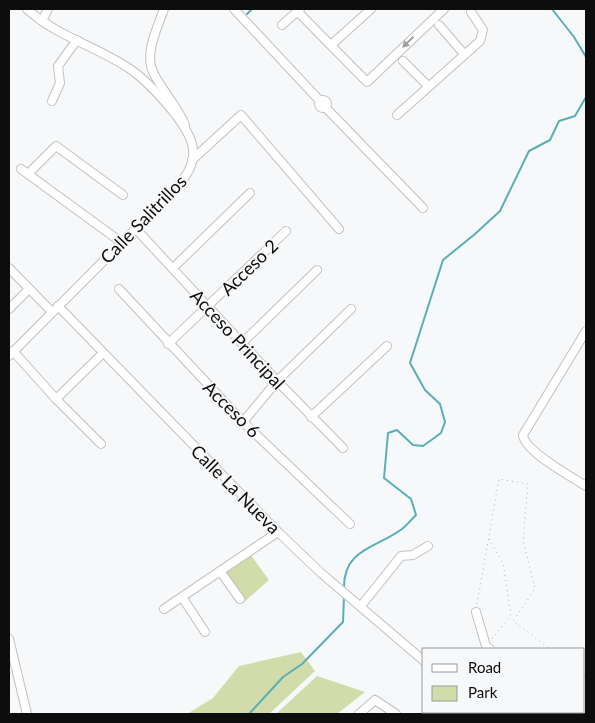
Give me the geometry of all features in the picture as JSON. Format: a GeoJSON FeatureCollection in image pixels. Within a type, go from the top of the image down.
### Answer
{"type":"FeatureCollection","features":[{"type":"Feature","properties":{"kind":"street"},"geometry":{"type":"LineString","coordinates":[[28,9],[42,21],[139,76],[168,106],[190,136]]}},
{"type":"Feature","properties":{"kind":"street"},"geometry":{"type":"LineString","coordinates":[[42,21],[48,9]]}},
{"type":"Feature","properties":{"kind":"street"},"geometry":{"type":"LineString","coordinates":[[164,9],[150,58],[152,71],[180,113],[190,136]]}},
{"type":"Feature","properties":{"kind":"street"},"geometry":{"type":"LineString","coordinates":[[234,9],[423,208]]}},
{"type":"Feature","properties":{"kind":"street"},"geometry":{"type":"LineString","coordinates":[[331,45],[371,9]]}},
{"type":"Feature","properties":{"kind":"street"},"geometry":{"type":"LineString","coordinates":[[282,25],[298,10],[367,82],[444,9]]}},
{"type":"Feature","properties":{"kind":"street"},"geometry":{"type":"LineString","coordinates":[[397,115],[480,41],[483,35],[480,25],[470,10]]}},
{"type":"Feature","properties":{"kind":"street"},"geometry":{"type":"LineString","coordinates":[[439,25],[464,54]]}},
{"type":"Feature","properties":{"kind":"street"},"geometry":{"type":"LineString","coordinates":[[52,101],[60,83],[58,66],[77,40]]}},
{"type":"Feature","properties":{"kind":"street"},"geometry":{"type":"LineString","coordinates":[[403,60],[428,86]]}},
{"type":"Feature","properties":{"kind":"street"},"geometry":{"type":"LineString","coordinates":[[192,160],[241,115],[339,229]]}},
{"type":"Feature","properties":{"kind":"street","name":"Calle Salitrillos"},"geometry":{"type":"LineString","coordinates":[[11,354],[184,178],[192,160],[193,149],[190,136]]}},
{"type":"Feature","properties":{"kind":"street"},"geometry":{"type":"LineString","coordinates":[[28,174],[56,146],[123,194]]}},
{"type":"Feature","properties":{"kind":"street"},"geometry":{"type":"LineString","coordinates":[[21,168],[121,242]]}},
{"type":"Feature","properties":{"kind":"street"},"geometry":{"type":"LineString","coordinates":[[173,268],[250,194]]}},
{"type":"Feature","properties":{"kind":"street","name":"Acceso Principal"},"geometry":{"type":"LineString","coordinates":[[135,228],[276,380],[343,448]]}},
{"type":"Feature","properties":{"kind":"street","name":"Acceso 2"},"geometry":{"type":"LineString","coordinates":[[168,344],[286,231]]}},
{"type":"Feature","properties":{"kind":"street","name":"Calle La Nueva"},"geometry":{"type":"LineString","coordinates":[[9,268],[29,289],[55,309],[103,354],[278,532],[321,573],[422,659]]}},
{"type":"Feature","properties":{"kind":"street"},"geometry":{"type":"LineString","coordinates":[[242,343],[317,270]]}},
{"type":"Feature","properties":{"kind":"street"},"geometry":{"type":"LineString","coordinates":[[9,309],[29,289]]}},
{"type":"Feature","properties":{"kind":"street","name":"Acceso 6"},"geometry":{"type":"LineString","coordinates":[[119,289],[168,344],[243,422],[350,524]]}},
{"type":"Feature","properties":{"kind":"street"},"geometry":{"type":"LineString","coordinates":[[243,422],[276,380],[351,309]]}},
{"type":"Feature","properties":{"kind":"street"},"geometry":{"type":"LineString","coordinates":[[586,331],[523,435],[525,441],[544,458],[586,486]]}},
{"type":"Feature","properties":{"kind":"street"},"geometry":{"type":"LineString","coordinates":[[311,416],[386,346]]}},
{"type":"Feature","properties":{"kind":"street"},"geometry":{"type":"LineString","coordinates":[[11,354],[102,444]]}},
{"type":"Feature","properties":{"kind":"street"},"geometry":{"type":"LineString","coordinates":[[56,399],[103,354]]}},
{"type":"Feature","properties":{"kind":"street"},"geometry":{"type":"LineString","coordinates":[[164,609],[278,532]]}},
{"type":"Feature","properties":{"kind":"street"},"geometry":{"type":"LineString","coordinates":[[361,606],[401,556],[412,555],[428,546]]}},
{"type":"Feature","properties":{"kind":"street"},"geometry":{"type":"LineString","coordinates":[[220,571],[240,599]]}},
{"type":"Feature","properties":{"kind":"street"},"geometry":{"type":"LineString","coordinates":[[182,597],[205,632]]}},
{"type":"Feature","properties":{"kind":"street"},"geometry":{"type":"LineString","coordinates":[[476,612],[488,648]]}},
{"type":"Feature","properties":{"kind":"street"},"geometry":{"type":"LineString","coordinates":[[9,639],[27,714]]}},
{"type":"Feature","properties":{"kind":"street"},"geometry":{"type":"LineString","coordinates":[[359,714],[374,700],[396,714]]}},
{"type":"Feature","properties":{"kind":"path"},"geometry":{"type":"LineString","coordinates":[[476,612],[499,479],[528,484],[523,540],[535,589],[513,621],[549,648]]}},
{"type":"Feature","properties":{"kind":"path"},"geometry":{"type":"LineString","coordinates":[[488,538],[503,563],[511,615],[488,648]]}},
{"type":"Feature","properties":{"kind":"green space"},"geometry":{"type":"Polygon","coordinates":[[[250,554],[269,580],[244,602],[224,572],[250,554]]]}},
{"type":"Feature","properties":{"kind":"green space"},"geometry":{"type":"Polygon","coordinates":[[[301,652],[315,671],[269,714],[187,714],[213,698],[239,666],[301,652]]]}},
{"type":"Feature","properties":{"kind":"green space"},"geometry":{"type":"Polygon","coordinates":[[[317,676],[365,692],[337,714],[276,714],[317,676]]]}},
{"type":"Feature","properties":{"kind":"waterway"},"geometry":{"type":"LineString","coordinates":[[247,14],[252,9]]}},
{"type":"Feature","properties":{"kind":"waterway"},"geometry":{"type":"LineString","coordinates":[[552,9],[574,37],[586,57]]}},
{"type":"Feature","properties":{"kind":"waterway"},"geometry":{"type":"LineString","coordinates":[[344,589],[345,575],[355,557],[402,529],[416,515],[411,499],[384,478],[388,433],[397,430],[413,445],[423,446],[441,433],[445,422],[440,404],[425,390],[410,363],[443,260],[500,211],[529,151],[550,140],[559,121],[575,116],[586,97]]}},
{"type":"Feature","properties":{"kind":"waterway"},"geometry":{"type":"LineString","coordinates":[[249,714],[283,677],[302,664],[343,622],[344,597]]}}]}
